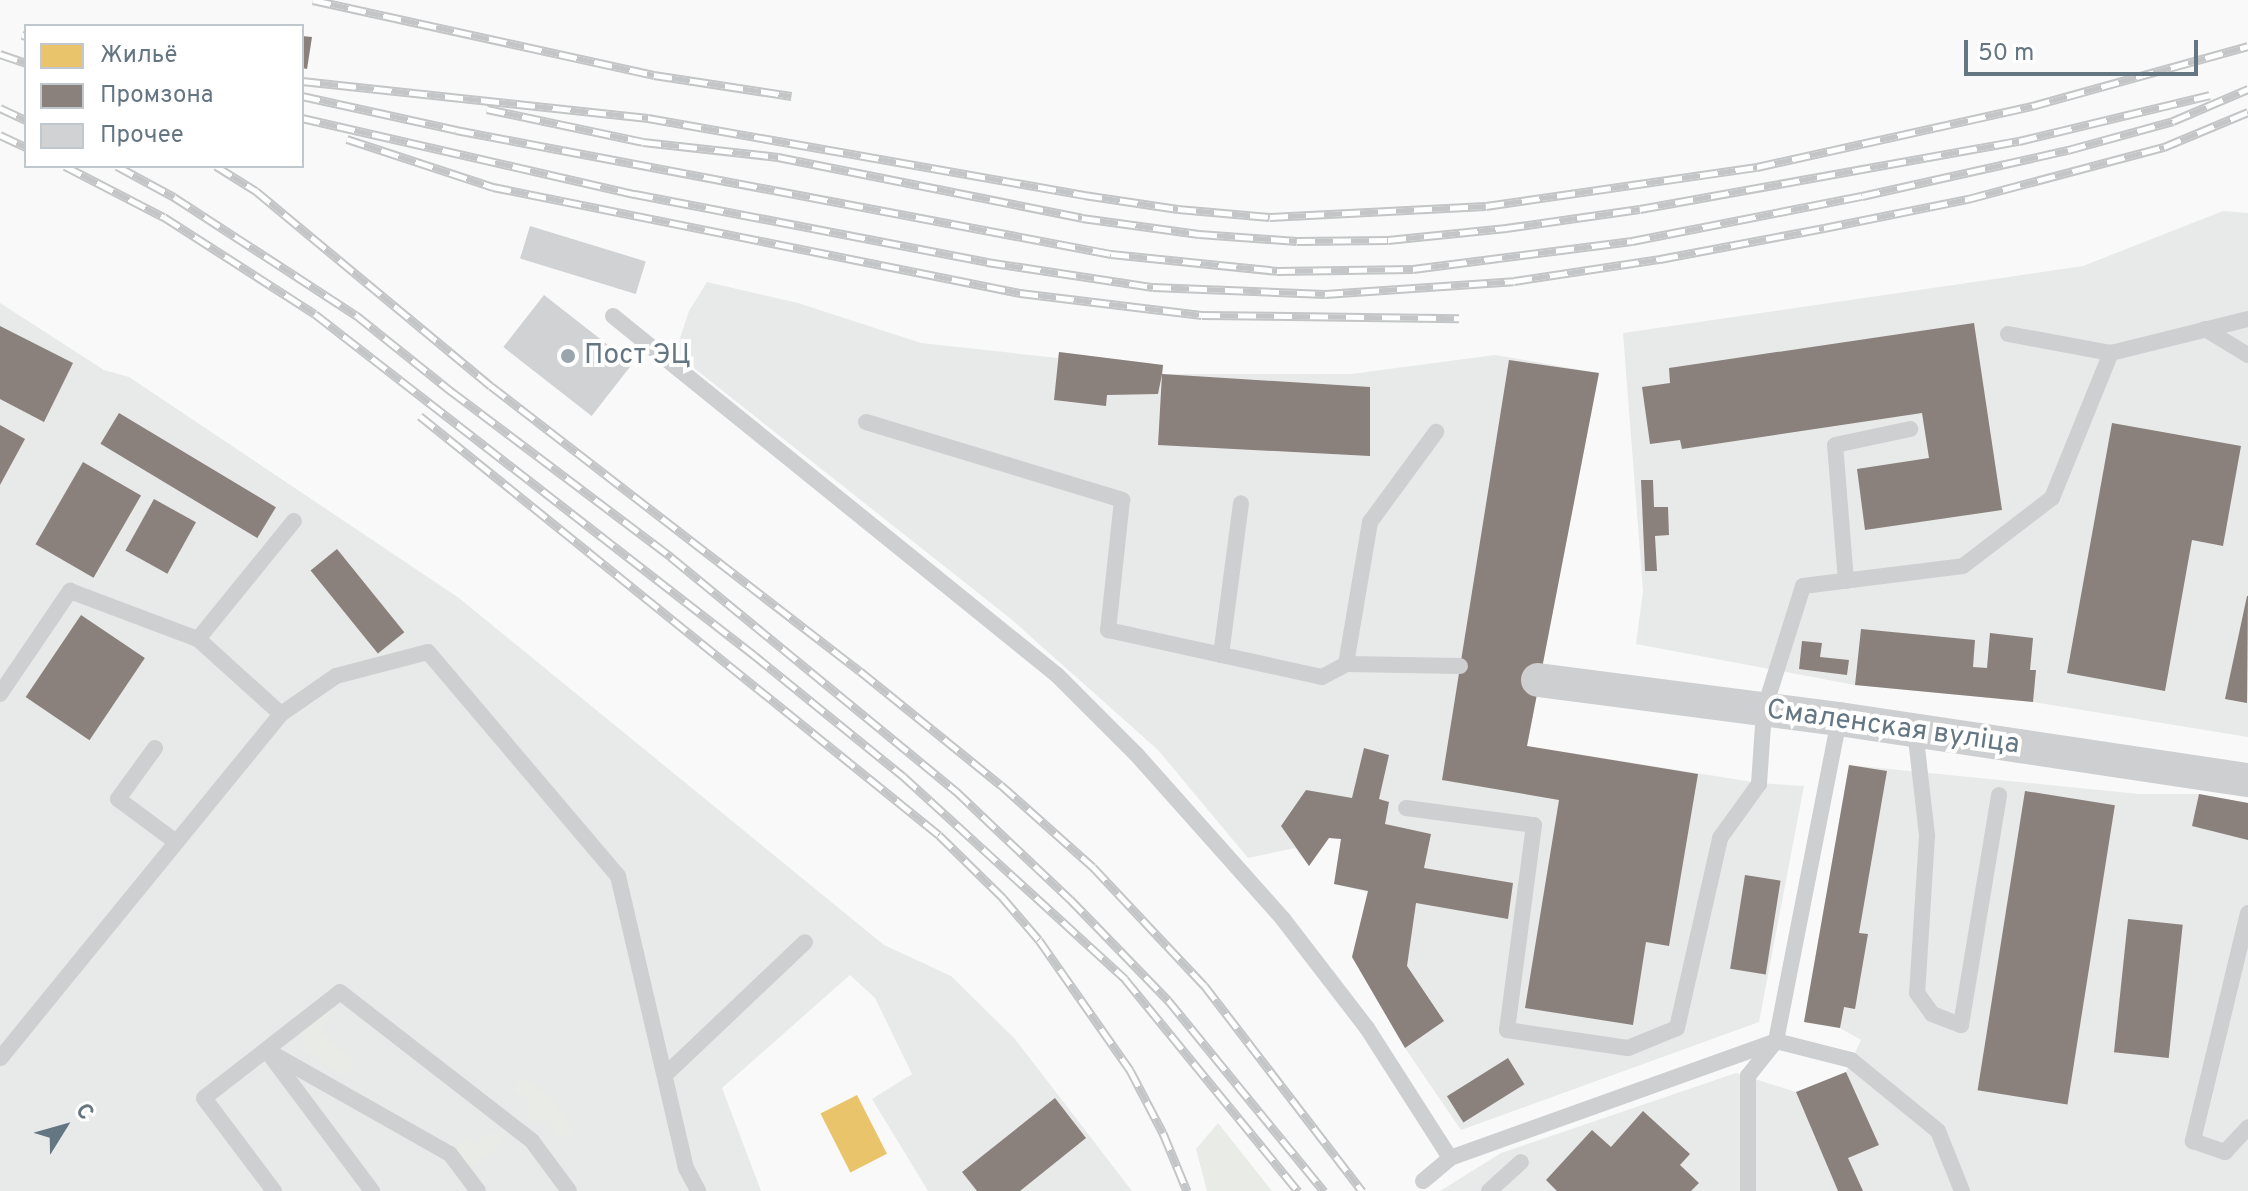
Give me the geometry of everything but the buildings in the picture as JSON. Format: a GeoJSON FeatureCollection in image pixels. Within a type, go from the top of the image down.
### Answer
{"type":"FeatureCollection","features":[{"type":"Feature","properties":{"kind":"street","name":"Смаленская вуліца"},"geometry":{"type":"LineString","coordinates":[[1538,680],[1839,719],[2248,780]]}},
{"type":"Feature","properties":{"kind":"lane"},"geometry":{"type":"LineString","coordinates":[[613,316],[1057,675],[1137,755],[1283,919],[1367,1028],[1450,1158]]}},
{"type":"Feature","properties":{"kind":"lane"},"geometry":{"type":"LineString","coordinates":[[2008,334],[2111,353],[2248,319]]}},
{"type":"Feature","properties":{"kind":"lane"},"geometry":{"type":"LineString","coordinates":[[2205,329],[2248,355]]}},
{"type":"Feature","properties":{"kind":"lane"},"geometry":{"type":"LineString","coordinates":[[1406,808],[1534,825],[1507,1030],[1628,1048],[1677,1028],[1720,838],[1759,784],[1764,710],[1803,586],[1963,566],[2052,498],[2111,353]]}},
{"type":"Feature","properties":{"kind":"lane"},"geometry":{"type":"LineString","coordinates":[[866,422],[1122,500],[1108,630],[1322,677],[1346,664],[1460,666]]}},
{"type":"Feature","properties":{"kind":"lane"},"geometry":{"type":"LineString","coordinates":[[1846,581],[1835,445],[1910,429]]}},
{"type":"Feature","properties":{"kind":"lane"},"geometry":{"type":"LineString","coordinates":[[1346,664],[1370,522],[1436,432]]}},
{"type":"Feature","properties":{"kind":"lane"},"geometry":{"type":"LineString","coordinates":[[1221,655],[1241,503]]}},
{"type":"Feature","properties":{"kind":"lane"},"geometry":{"type":"LineString","coordinates":[[198,639],[294,521]]}},
{"type":"Feature","properties":{"kind":"lane"},"geometry":{"type":"LineString","coordinates":[[0,694],[70,591],[198,639],[281,714]]}},
{"type":"Feature","properties":{"kind":"lane"},"geometry":{"type":"LineString","coordinates":[[3,1051],[281,714],[336,676],[428,652],[618,876],[686,1168],[698,1191]]}},
{"type":"Feature","properties":{"kind":"lane"},"geometry":{"type":"LineString","coordinates":[[1748,1191],[1748,1076],[1776,1041],[1839,719]]}},
{"type":"Feature","properties":{"kind":"lane"},"geometry":{"type":"LineString","coordinates":[[1915,730],[1927,836],[1917,993],[1932,1014],[1961,1025],[1999,795]]}},
{"type":"Feature","properties":{"kind":"lane"},"geometry":{"type":"LineString","coordinates":[[155,748],[118,799],[176,842]]}},
{"type":"Feature","properties":{"kind":"lane"},"geometry":{"type":"LineString","coordinates":[[2248,913],[2193,1141],[2225,1152],[2248,1127]]}},
{"type":"Feature","properties":{"kind":"lane"},"geometry":{"type":"LineString","coordinates":[[665,1075],[805,942]]}},
{"type":"Feature","properties":{"kind":"lane"},"geometry":{"type":"LineString","coordinates":[[274,1191],[204,1098],[340,992],[532,1141],[569,1191]]}},
{"type":"Feature","properties":{"kind":"lane"},"geometry":{"type":"LineString","coordinates":[[1423,1181],[1450,1158],[1776,1041],[1851,1060],[1873,1077],[1938,1131],[1962,1191]]}},
{"type":"Feature","properties":{"kind":"lane"},"geometry":{"type":"LineString","coordinates":[[266,1050],[372,1191]]}},
{"type":"Feature","properties":{"kind":"lane"},"geometry":{"type":"LineString","coordinates":[[266,1050],[450,1154],[478,1191]]}},
{"type":"Feature","properties":{"kind":"lane"},"geometry":{"type":"LineString","coordinates":[[1489,1191],[1521,1162]]}},
{"type":"Feature","properties":{"kind":"shaded area"},"geometry":{"type":"Polygon","coordinates":[[[2223,211],[2248,213],[2248,737],[2033,702],[1855,685],[1636,644],[1643,591],[1623,333],[2083,266],[2223,211]]]}},
{"type":"Feature","properties":{"kind":"shaded area"},"geometry":{"type":"Polygon","coordinates":[[[707,282],[798,303],[921,343],[1058,358],[1059,352],[1163,365],[1163,374],[1351,374],[1495,355],[1599,373],[1527,746],[1759,783],[1804,786],[1759,1022],[1461,1130],[1405,1048],[1352,957],[1368,892],[1334,884],[1341,839],[1329,838],[1309,866],[1295,848],[1248,858],[1158,750],[1011,619],[675,353],[689,311],[707,282]]]}},
{"type":"Feature","properties":{"kind":"shaded area"},"geometry":{"type":"Polygon","coordinates":[[[0,303],[104,370],[129,377],[459,598],[884,945],[951,976],[1015,1039],[1132,1191],[928,1191],[872,1099],[912,1074],[875,998],[850,975],[722,1088],[761,1191],[0,1191],[0,303]]]}},
{"type":"Feature","properties":{"kind":"shaded area"},"geometry":{"type":"Polygon","coordinates":[[[1849,765],[2139,794],[2199,794],[2248,803],[2248,1191],[1440,1191],[1501,1153],[1736,1073],[1796,1092],[1846,1072],[1861,1040],[1840,1028],[1804,1022],[1849,765]]]}},
{"type":"Feature","properties":{"kind":"shaded area"},"geometry":{"type":"Polygon","coordinates":[[[333,1010],[319,1033],[357,1063],[342,1076],[307,1051],[303,1042],[307,1022],[323,1011],[333,1010]]]}},
{"type":"Feature","properties":{"kind":"shaded area"},"geometry":{"type":"Polygon","coordinates":[[[522,1077],[550,1097],[574,1130],[562,1140],[545,1117],[537,1123],[530,1121],[526,1113],[532,1104],[513,1089],[522,1077]]]}},
{"type":"Feature","properties":{"kind":"shaded area"},"geometry":{"type":"Polygon","coordinates":[[[1218,1123],[1272,1191],[1207,1191],[1196,1149],[1218,1123]]]}},
{"type":"Feature","properties":{"kind":"shaded area"},"geometry":{"type":"Polygon","coordinates":[[[488,1134],[502,1134],[497,1147],[472,1166],[454,1164],[456,1148],[466,1136],[474,1145],[488,1134]]]}},
{"type":"Feature","properties":{"kind":"railway"},"geometry":{"type":"LineString","coordinates":[[313,0],[654,75],[791,96]]}},
{"type":"Feature","properties":{"kind":"railway"},"geometry":{"type":"LineString","coordinates":[[304,81],[648,118],[1084,195],[1178,209],[1270,217],[1486,206],[1757,167],[2032,106],[2248,46]]}},
{"type":"Feature","properties":{"kind":"railway"},"geometry":{"type":"LineString","coordinates":[[0,54],[24,62]]}},
{"type":"Feature","properties":{"kind":"railway"},"geometry":{"type":"LineString","coordinates":[[304,96],[456,130],[1111,254],[1277,271],[1413,269],[1632,241],[1862,196],[2068,150],[2173,121],[2248,89]]}},
{"type":"Feature","properties":{"kind":"railway"},"geometry":{"type":"LineString","coordinates":[[487,109],[643,142],[778,157],[1082,218],[1199,234],[1297,241],[1388,240],[1506,228],[1640,209],[2019,141],[2210,95]]}},
{"type":"Feature","properties":{"kind":"railway"},"geometry":{"type":"LineString","coordinates":[[0,108],[24,119]]}},
{"type":"Feature","properties":{"kind":"railway"},"geometry":{"type":"LineString","coordinates":[[304,118],[635,194],[987,262],[1153,287],[1325,294],[1514,281],[1660,259],[1824,228],[1968,199],[2164,147],[2248,112]]}},
{"type":"Feature","properties":{"kind":"railway"},"geometry":{"type":"LineString","coordinates":[[0,135],[24,146]]}},
{"type":"Feature","properties":{"kind":"railway"},"geometry":{"type":"LineString","coordinates":[[347,139],[493,187],[1020,293],[1202,315],[1459,318]]}},
{"type":"Feature","properties":{"kind":"railway"},"geometry":{"type":"LineString","coordinates":[[69,168],[164,217],[315,314],[754,655],[903,776],[1125,979],[1298,1191]]}},
{"type":"Feature","properties":{"kind":"railway"},"geometry":{"type":"LineString","coordinates":[[121,168],[174,197],[356,315],[671,557],[956,791],[1070,899],[1168,1000],[1324,1191]]}},
{"type":"Feature","properties":{"kind":"railway"},"geometry":{"type":"LineString","coordinates":[[219,168],[256,191],[491,386],[860,671],[1001,785],[1093,867],[1204,985],[1362,1191]]}},
{"type":"Feature","properties":{"kind":"railway"},"geometry":{"type":"LineString","coordinates":[[420,416],[939,835],[1003,898],[1039,940],[1130,1070],[1163,1133],[1187,1191]]}},
{"type":"Feature","properties":{"kind":"place","name":"Пост ЭЦ"},"geometry":{"type":"Point","coordinates":[568,356]}}]}
